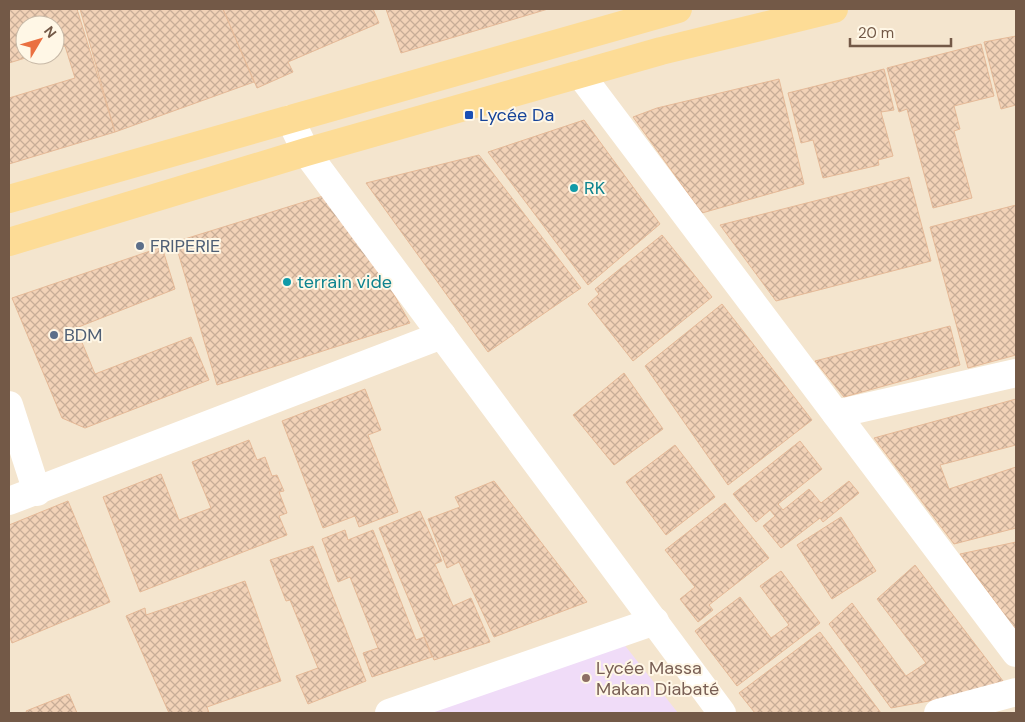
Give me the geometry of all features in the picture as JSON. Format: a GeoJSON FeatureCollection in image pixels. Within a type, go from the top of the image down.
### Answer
{"type":"FeatureCollection","features":[{"type":"Feature","properties":{"kind":"main road"},"geometry":{"type":"LineString","coordinates":[[9,199],[678,9]]}},
{"type":"Feature","properties":{"kind":"main road"},"geometry":{"type":"LineString","coordinates":[[9,242],[306,152],[661,51],[834,9]]}},
{"type":"Feature","properties":{"kind":"street"},"geometry":{"type":"LineString","coordinates":[[580,74],[1016,653]]}},
{"type":"Feature","properties":{"kind":"street"},"geometry":{"type":"LineString","coordinates":[[290,118],[306,152],[722,713]]}},
{"type":"Feature","properties":{"kind":"street"},"geometry":{"type":"LineString","coordinates":[[9,501],[37,492],[442,335]]}},
{"type":"Feature","properties":{"kind":"street"},"geometry":{"type":"LineString","coordinates":[[836,414],[1016,373]]}},
{"type":"Feature","properties":{"kind":"street"},"geometry":{"type":"LineString","coordinates":[[9,405],[37,492]]}},
{"type":"Feature","properties":{"kind":"street"},"geometry":{"type":"LineString","coordinates":[[389,713],[655,621]]}},
{"type":"Feature","properties":{"kind":"street"},"geometry":{"type":"LineString","coordinates":[[938,713],[1016,692]]}},
{"type":"Feature","properties":{"kind":"shaded area"},"geometry":{"type":"Polygon","coordinates":[[[9,9],[1016,9],[1016,713],[9,713],[9,9]]]}},
{"type":"Feature","properties":{"kind":"shaded area","name":"Lycée Massa Makan Diabaté"},"geometry":{"type":"Polygon","coordinates":[[[623,643],[678,713],[421,713],[623,643]]]}},
{"type":"Feature","properties":{"kind":"building"},"geometry":{"type":"Polygon","coordinates":[[[9,9],[77,9],[115,132],[9,164],[9,98],[75,78],[65,46],[65,15],[15,15],[15,61],[9,63],[9,9]]]}},
{"type":"Feature","properties":{"kind":"building"},"geometry":{"type":"Polygon","coordinates":[[[80,9],[223,9],[254,82],[115,132],[80,9]]]}},
{"type":"Feature","properties":{"kind":"building"},"geometry":{"type":"Polygon","coordinates":[[[223,9],[373,9],[379,23],[288,62],[293,72],[257,88],[223,9]]]}},
{"type":"Feature","properties":{"kind":"building"},"geometry":{"type":"Polygon","coordinates":[[[386,9],[548,9],[401,53],[386,9]]]}},
{"type":"Feature","properties":{"kind":"building"},"geometry":{"type":"Polygon","coordinates":[[[1016,36],[1016,105],[1001,109],[984,42],[1016,36]]]}},
{"type":"Feature","properties":{"kind":"building"},"geometry":{"type":"Polygon","coordinates":[[[981,44],[994,96],[954,106],[960,129],[954,131],[972,198],[933,208],[907,109],[899,112],[887,68],[981,44]]]}},
{"type":"Feature","properties":{"kind":"building"},"geometry":{"type":"Polygon","coordinates":[[[884,69],[894,110],[881,112],[893,156],[878,160],[879,165],[823,178],[813,140],[801,143],[788,93],[884,69]]]}},
{"type":"Feature","properties":{"kind":"building"},"geometry":{"type":"Polygon","coordinates":[[[779,79],[804,184],[702,213],[633,117],[657,108],[779,79]]]}},
{"type":"Feature","properties":{"kind":"building","name":"RK"},"geometry":{"type":"Polygon","coordinates":[[[584,120],[660,224],[588,285],[488,152],[584,120]]]}},
{"type":"Feature","properties":{"kind":"building"},"geometry":{"type":"Polygon","coordinates":[[[479,155],[581,288],[488,352],[366,183],[479,155]]]}},
{"type":"Feature","properties":{"kind":"building"},"geometry":{"type":"Polygon","coordinates":[[[909,177],[931,261],[776,301],[720,225],[909,177]]]}},
{"type":"Feature","properties":{"kind":"building","name":"terrain vide"},"geometry":{"type":"Polygon","coordinates":[[[336,192],[410,323],[217,385],[175,242],[336,192]]]}},
{"type":"Feature","properties":{"kind":"building"},"geometry":{"type":"Polygon","coordinates":[[[1016,205],[1016,355],[968,368],[930,227],[1016,205]]]}},
{"type":"Feature","properties":{"kind":"building"},"geometry":{"type":"Polygon","coordinates":[[[662,235],[712,297],[633,361],[588,304],[599,294],[595,289],[662,235]]]}},
{"type":"Feature","properties":{"kind":"building"},"geometry":{"type":"Polygon","coordinates":[[[162,247],[175,289],[76,328],[95,374],[191,337],[209,380],[85,428],[62,418],[12,298],[162,247]]]}},
{"type":"Feature","properties":{"kind":"building"},"geometry":{"type":"Polygon","coordinates":[[[722,304],[812,420],[728,485],[645,366],[722,304]]]}},
{"type":"Feature","properties":{"kind":"building"},"geometry":{"type":"Polygon","coordinates":[[[950,326],[960,365],[844,397],[815,361],[950,326]]]}},
{"type":"Feature","properties":{"kind":"building"},"geometry":{"type":"Polygon","coordinates":[[[624,373],[663,429],[614,465],[573,415],[624,373]]]}},
{"type":"Feature","properties":{"kind":"building"},"geometry":{"type":"Polygon","coordinates":[[[365,389],[381,430],[368,435],[398,512],[359,527],[355,516],[323,528],[282,421],[365,389]]]}},
{"type":"Feature","properties":{"kind":"building"},"geometry":{"type":"Polygon","coordinates":[[[1016,399],[1016,445],[940,465],[949,489],[1016,467],[1016,528],[954,544],[874,438],[1016,399]]]}},
{"type":"Feature","properties":{"kind":"building"},"geometry":{"type":"Polygon","coordinates":[[[249,440],[257,460],[265,457],[272,476],[277,475],[284,491],[279,492],[287,513],[279,516],[287,535],[140,592],[103,497],[161,474],[179,520],[211,508],[192,462],[249,440]]]}},
{"type":"Feature","properties":{"kind":"building"},"geometry":{"type":"Polygon","coordinates":[[[800,441],[822,469],[778,504],[783,510],[809,489],[821,503],[849,481],[859,493],[823,522],[820,518],[781,548],[763,526],[775,516],[770,510],[756,522],[733,494],[800,441]]]}},
{"type":"Feature","properties":{"kind":"building"},"geometry":{"type":"Polygon","coordinates":[[[675,445],[715,497],[666,535],[626,482],[675,445]]]}},
{"type":"Feature","properties":{"kind":"building"},"geometry":{"type":"Polygon","coordinates":[[[494,481],[587,602],[494,637],[459,562],[447,568],[428,519],[460,507],[455,497],[494,481]]]}},
{"type":"Feature","properties":{"kind":"building"},"geometry":{"type":"Polygon","coordinates":[[[68,501],[110,602],[12,643],[9,635],[9,525],[68,501]]]}},
{"type":"Feature","properties":{"kind":"building"},"geometry":{"type":"Polygon","coordinates":[[[725,503],[769,558],[709,605],[713,610],[698,622],[680,599],[695,587],[665,550],[725,503]]]}},
{"type":"Feature","properties":{"kind":"building"},"geometry":{"type":"Polygon","coordinates":[[[420,511],[442,561],[435,564],[453,606],[471,598],[490,642],[434,660],[379,528],[420,511]]]}},
{"type":"Feature","properties":{"kind":"building"},"geometry":{"type":"Polygon","coordinates":[[[841,517],[876,571],[832,599],[797,545],[841,517]]]}},
{"type":"Feature","properties":{"kind":"building"},"geometry":{"type":"Polygon","coordinates":[[[345,530],[348,540],[373,530],[416,640],[424,637],[432,657],[372,677],[363,653],[378,648],[350,577],[338,582],[322,539],[345,530]]]}},
{"type":"Feature","properties":{"kind":"building"},"geometry":{"type":"Polygon","coordinates":[[[1016,542],[1016,630],[960,554],[1016,542]]]}},
{"type":"Feature","properties":{"kind":"building"},"geometry":{"type":"Polygon","coordinates":[[[313,546],[366,681],[308,704],[296,676],[318,668],[290,600],[286,601],[270,560],[313,546]]]}},
{"type":"Feature","properties":{"kind":"building"},"geometry":{"type":"Polygon","coordinates":[[[915,565],[1003,681],[956,696],[891,708],[829,624],[852,603],[906,676],[926,663],[877,599],[915,565]]]}},
{"type":"Feature","properties":{"kind":"building"},"geometry":{"type":"Polygon","coordinates":[[[781,571],[820,623],[737,686],[695,631],[740,597],[771,638],[789,625],[760,586],[781,571]]]}},
{"type":"Feature","properties":{"kind":"building"},"geometry":{"type":"Polygon","coordinates":[[[245,581],[281,681],[207,707],[209,713],[169,713],[126,616],[145,608],[146,615],[245,581]]]}},
{"type":"Feature","properties":{"kind":"building"},"geometry":{"type":"Polygon","coordinates":[[[820,632],[881,713],[755,713],[739,693],[820,632]]]}},
{"type":"Feature","properties":{"kind":"building"},"geometry":{"type":"Polygon","coordinates":[[[69,694],[77,713],[27,713],[26,711],[69,694]]]}},
{"type":"Feature","properties":{"kind":"place","name":"Lycée Da"},"geometry":{"type":"Point","coordinates":[469,115]}},
{"type":"Feature","properties":{"kind":"place","name":"RK"},"geometry":{"type":"Point","coordinates":[574,188]}},
{"type":"Feature","properties":{"kind":"place","name":"FRIPERIE"},"geometry":{"type":"Point","coordinates":[140,246]}},
{"type":"Feature","properties":{"kind":"place","name":"terrain vide"},"geometry":{"type":"Point","coordinates":[287,282]}},
{"type":"Feature","properties":{"kind":"place","name":"BDM"},"geometry":{"type":"Point","coordinates":[54,335]}},
{"type":"Feature","properties":{"kind":"place","name":"Lycée Massa Makan Diabaté"},"geometry":{"type":"Point","coordinates":[586,678]}}]}
